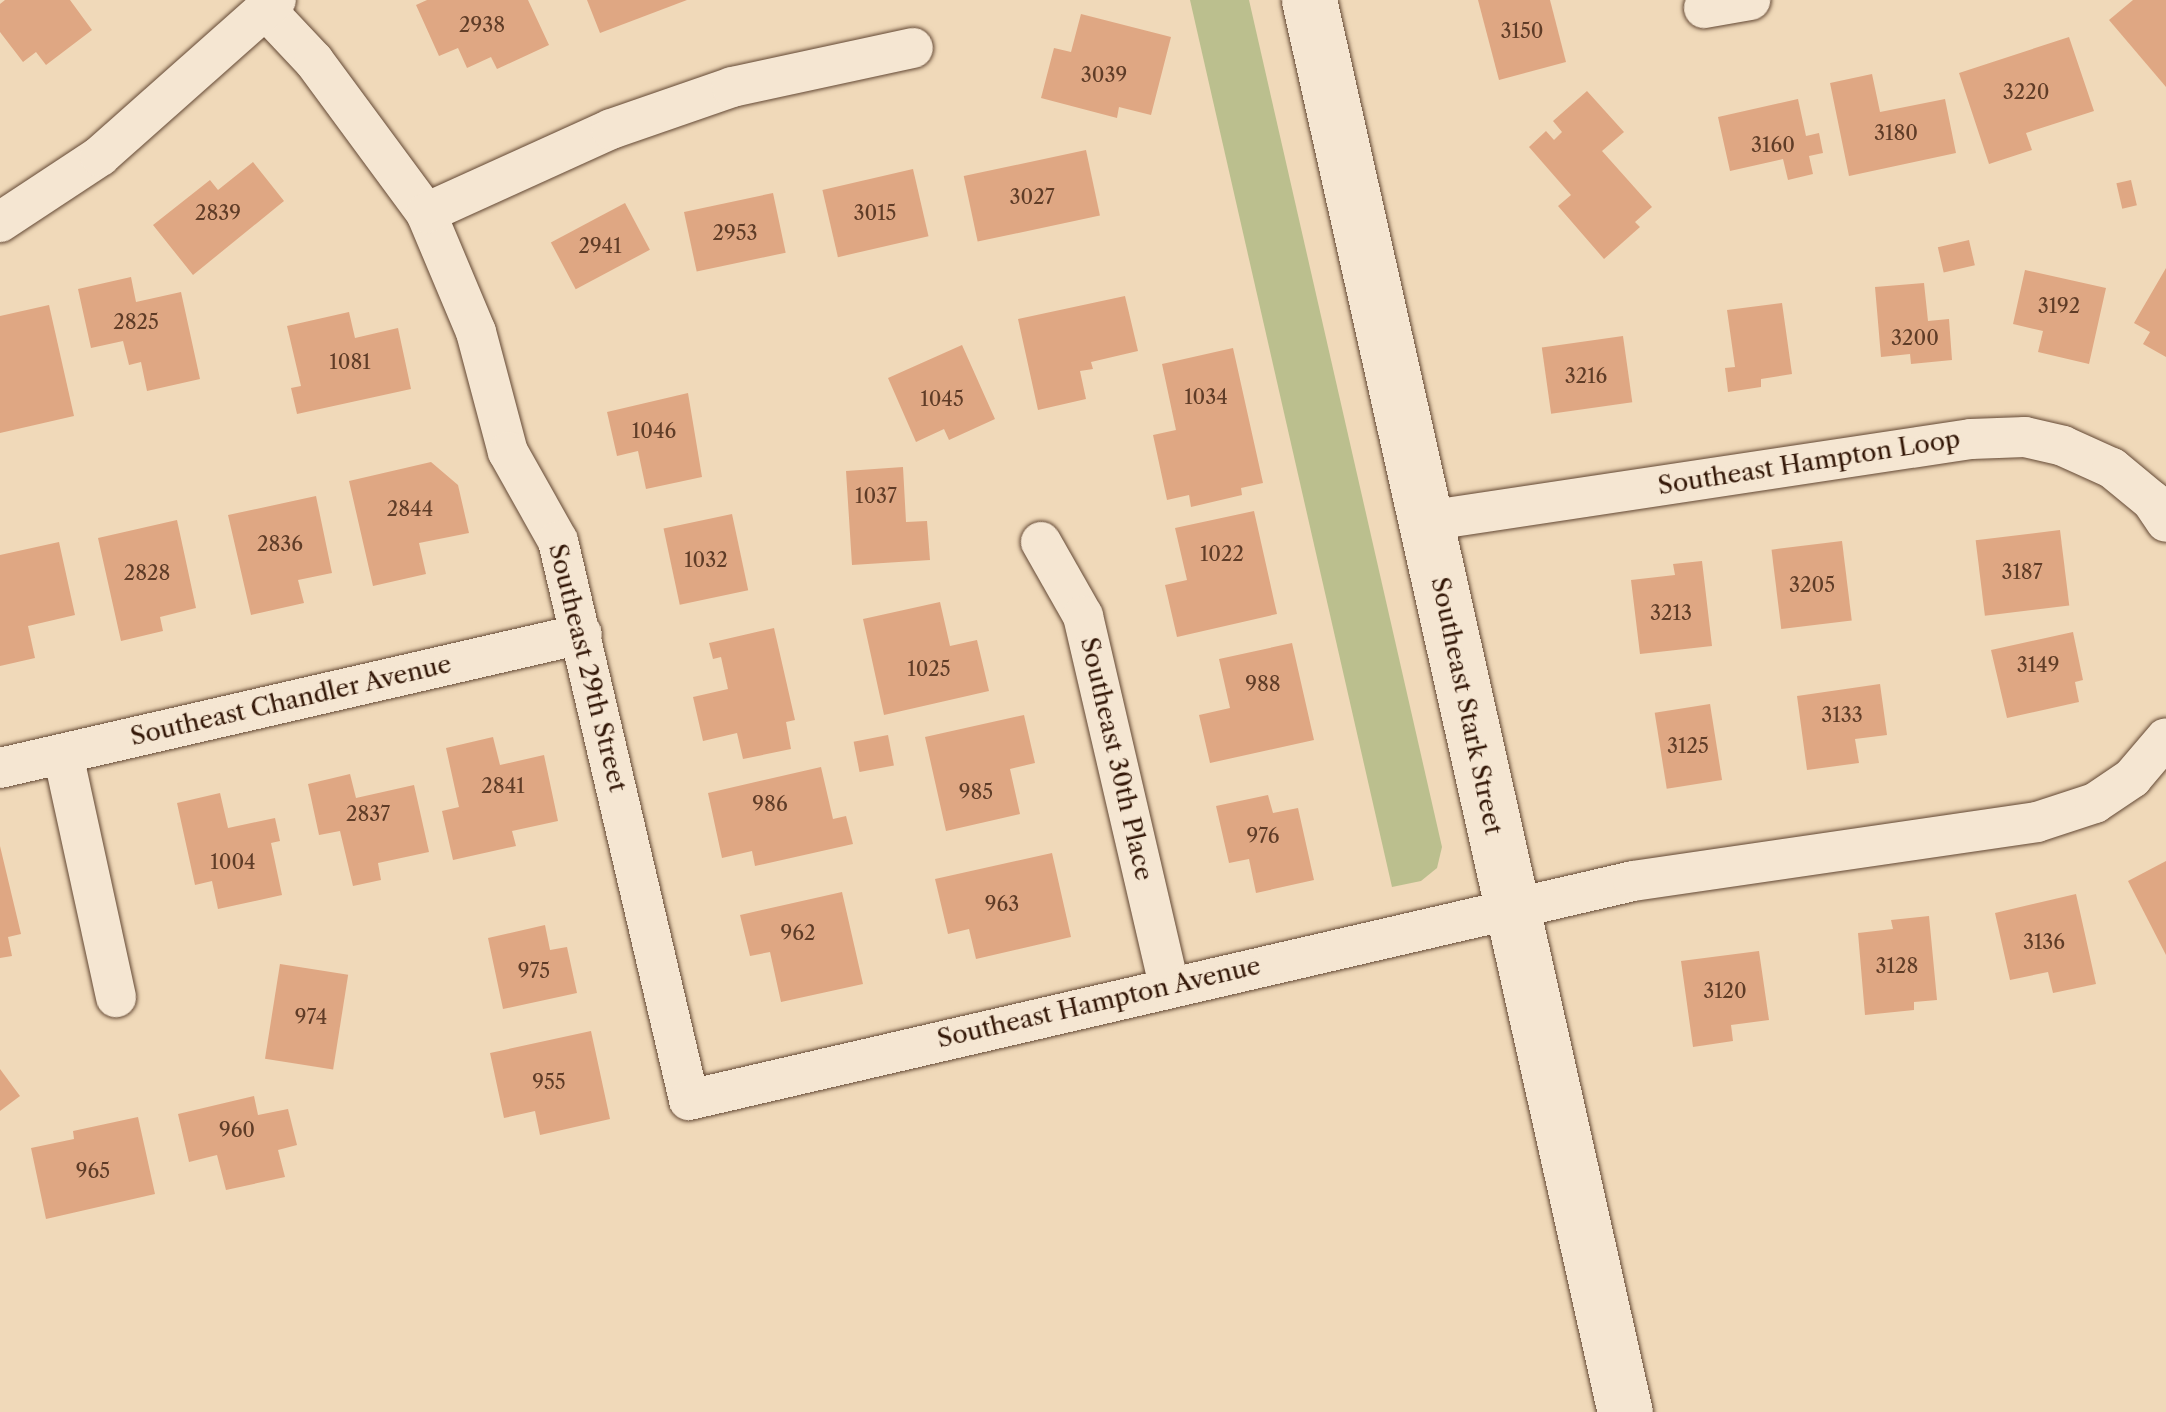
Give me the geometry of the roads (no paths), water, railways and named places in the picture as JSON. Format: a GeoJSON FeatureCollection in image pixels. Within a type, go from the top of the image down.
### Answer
{"type":"FeatureCollection","features":[{"type":"Feature","properties":{"kind":"main road","name":"Southeast Stark Street"},"geometry":{"type":"LineString","coordinates":[[1308,0],[1625,1412]]}},
{"type":"Feature","properties":{"kind":"street"},"geometry":{"type":"LineString","coordinates":[[1704,8],[1750,0]]}},
{"type":"Feature","properties":{"kind":"street"},"geometry":{"type":"LineString","coordinates":[[0,222],[100,156],[271,5]]}},
{"type":"Feature","properties":{"kind":"street","name":"Southeast 29th Street"},"geometry":{"type":"LineString","coordinates":[[271,5],[426,213],[476,332],[508,452],[558,540],[689,1100]]}},
{"type":"Feature","properties":{"kind":"street"},"geometry":{"type":"LineString","coordinates":[[426,213],[611,129],[732,87],[913,48]]}},
{"type":"Feature","properties":{"kind":"street","name":"Southeast Hampton Loop"},"geometry":{"type":"LineString","coordinates":[[1426,521],[1970,439],[2025,437],[2063,446],[2112,468],[2152,502],[2166,522]]}},
{"type":"Feature","properties":{"kind":"street","name":"Southeast 30th Place"},"geometry":{"type":"LineString","coordinates":[[1041,542],[1082,616],[1169,986]]}},
{"type":"Feature","properties":{"kind":"street","name":"Southeast Chandler Avenue"},"geometry":{"type":"LineString","coordinates":[[0,768],[582,634]]}},
{"type":"Feature","properties":{"kind":"street"},"geometry":{"type":"LineString","coordinates":[[1510,907],[1633,881],[2037,822],[2096,804],[2132,778],[2166,738]]}},
{"type":"Feature","properties":{"kind":"street"},"geometry":{"type":"LineString","coordinates":[[62,754],[116,997]]}},
{"type":"Feature","properties":{"kind":"street","name":"Southeast Hampton Avenue"},"geometry":{"type":"LineString","coordinates":[[689,1100],[1510,907]]}}]}
